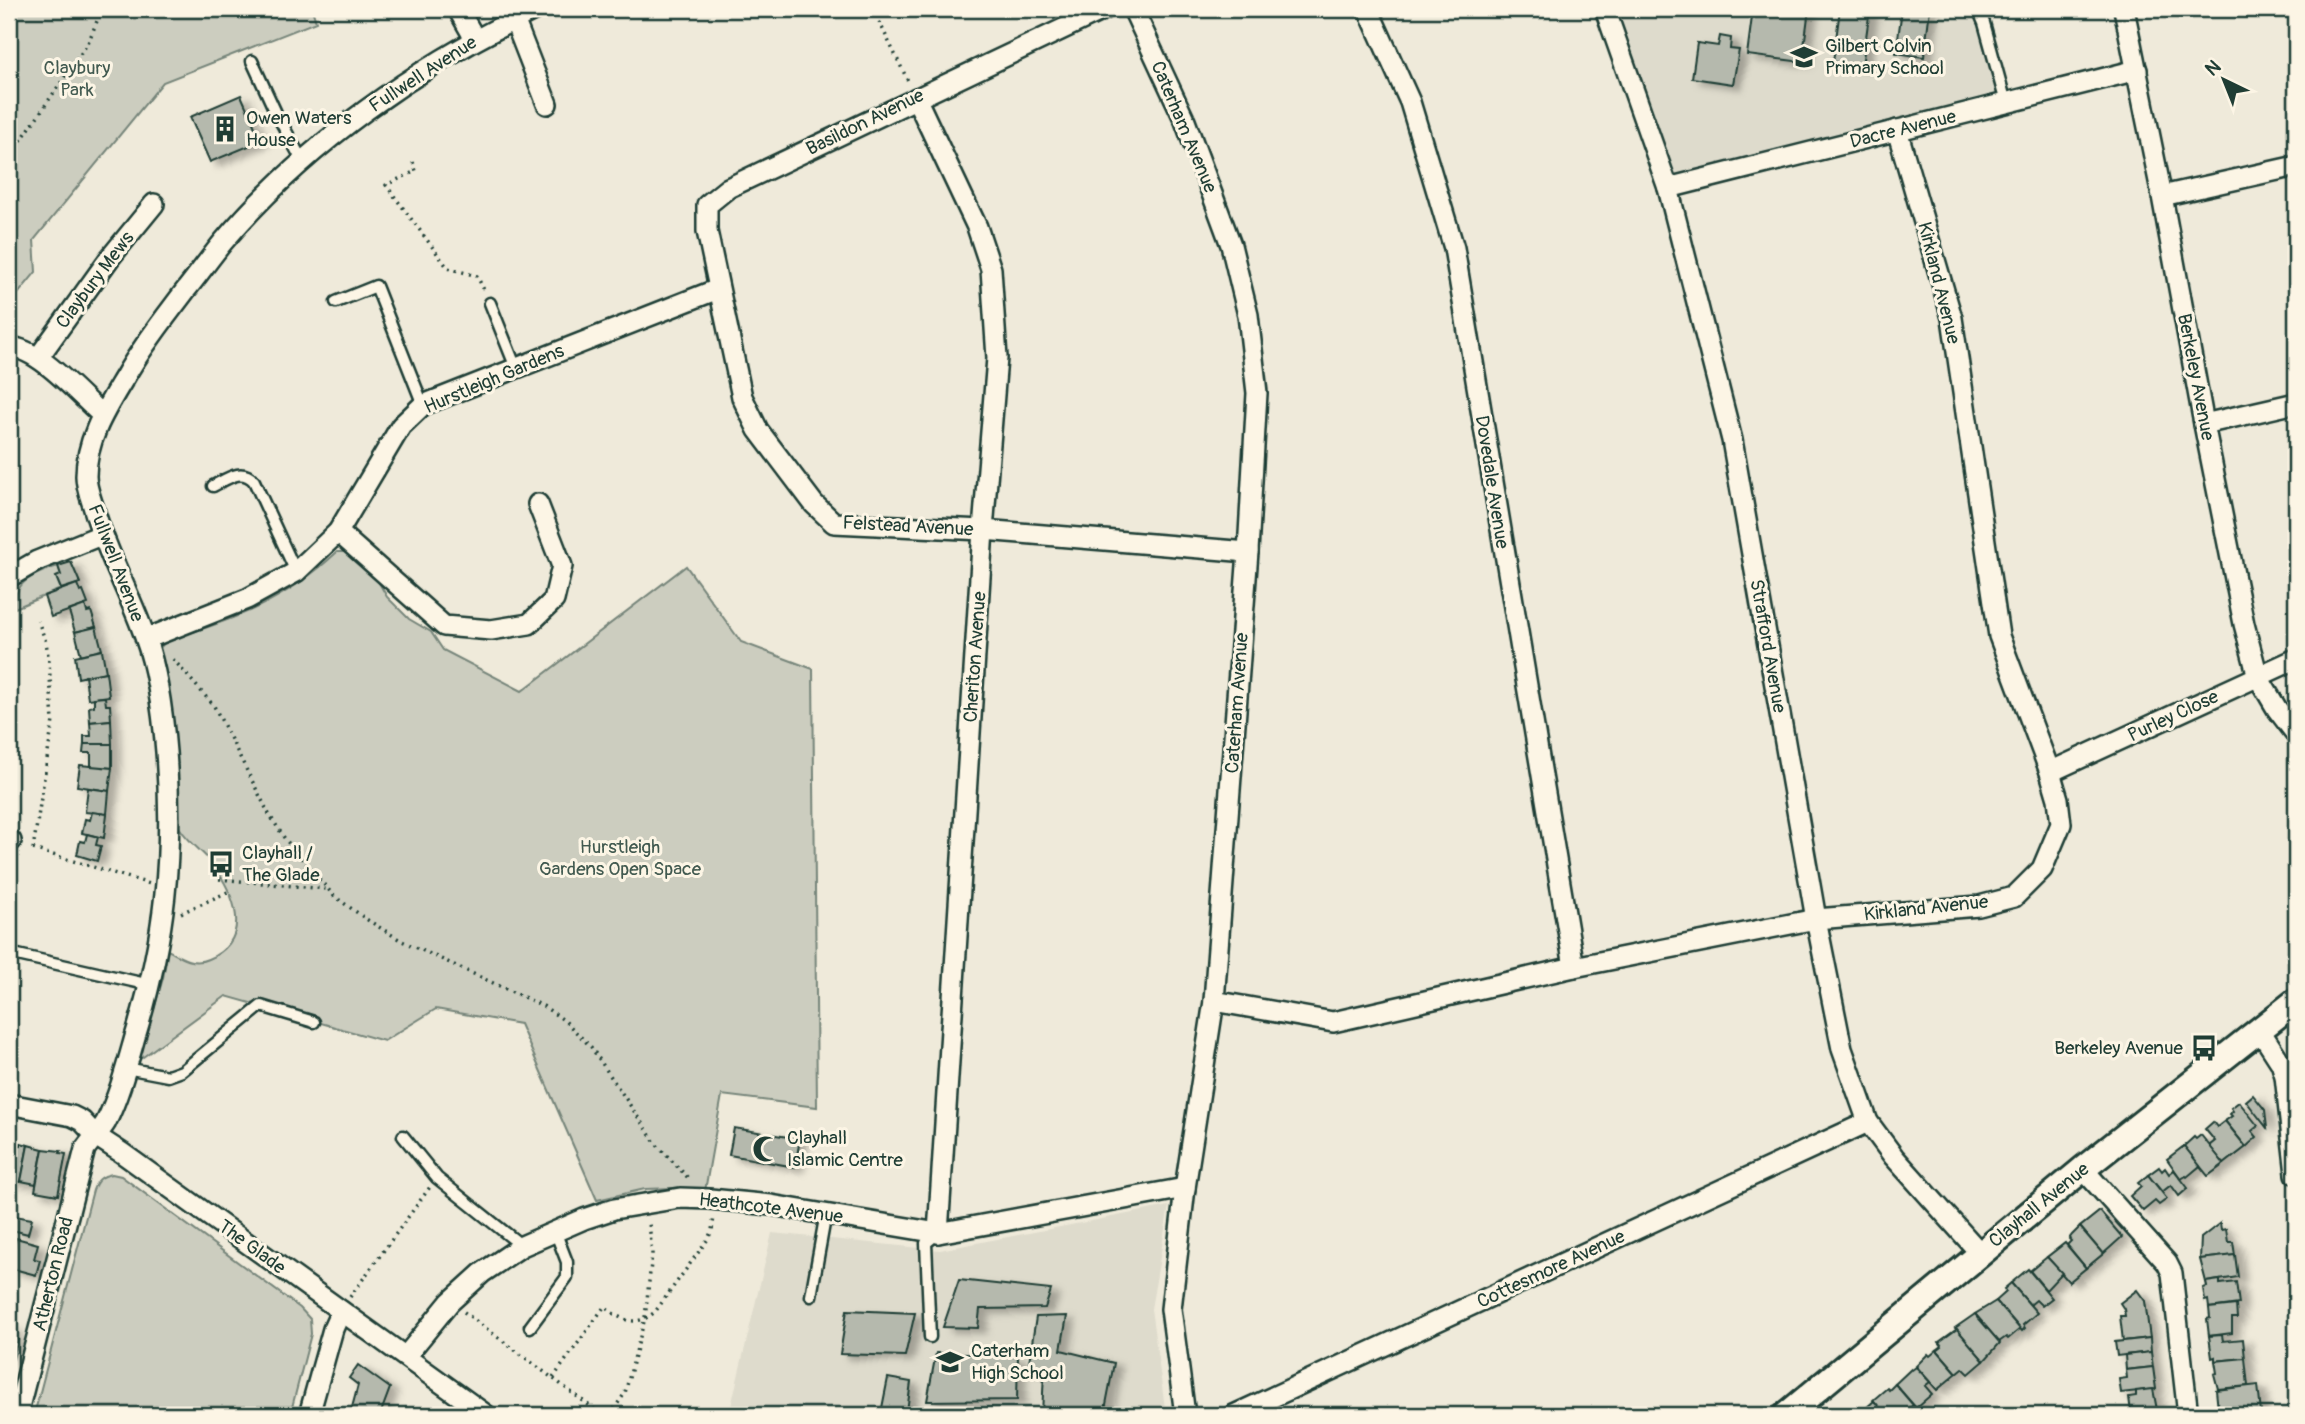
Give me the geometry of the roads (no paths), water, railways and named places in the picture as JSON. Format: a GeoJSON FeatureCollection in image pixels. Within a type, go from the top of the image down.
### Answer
{"type":"FeatureCollection","features":[{"type":"Feature","properties":{"kind":"street"},"geometry":{"type":"LineString","coordinates":[[458,9],[475,39]]}},
{"type":"Feature","properties":{"kind":"street","name":"Fullwell Avenue"},"geometry":{"type":"LineString","coordinates":[[96,1136],[107,1120],[126,1068],[151,985],[163,922],[170,843],[163,714],[146,639],[102,535],[86,480],[88,451],[102,415],[142,346],[223,242],[260,202],[337,133],[384,98],[475,39],[536,9]]}},
{"type":"Feature","properties":{"kind":"street","name":"Basildon Avenue"},"geometry":{"type":"LineString","coordinates":[[718,289],[707,231],[707,205],[728,188],[1105,9]]}},
{"type":"Feature","properties":{"kind":"street","name":"Caterham Avenue"},"geometry":{"type":"LineString","coordinates":[[1133,9],[1185,121],[1231,245],[1248,315],[1257,393],[1248,552],[1214,1001],[1185,1188],[1171,1309],[1185,1415]]}},
{"type":"Feature","properties":{"kind":"street","name":"Dovedale Avenue"},"geometry":{"type":"LineString","coordinates":[[1368,9],[1410,102],[1454,248],[1574,967]]}},
{"type":"Feature","properties":{"kind":"street","name":"Strafford Avenue"},"geometry":{"type":"LineString","coordinates":[[1605,9],[1668,188],[1732,440],[1816,919],[1842,1049],[1868,1122],[1894,1157],[1980,1253]]}},
{"type":"Feature","properties":{"kind":"street","name":"Berkeley Avenue"},"geometry":{"type":"LineString","coordinates":[[2124,9],[2244,624],[2258,677],[2296,734]]}},
{"type":"Feature","properties":{"kind":"street"},"geometry":{"type":"LineString","coordinates":[[514,19],[547,104]]}},
{"type":"Feature","properties":{"kind":"street","name":"Dacre Avenue"},"geometry":{"type":"LineString","coordinates":[[1668,188],[2137,71]]}},
{"type":"Feature","properties":{"kind":"street","name":"Cheriton Avenue"},"geometry":{"type":"LineString","coordinates":[[916,98],[977,227],[991,268],[997,358],[983,530],[938,1233]]}},
{"type":"Feature","properties":{"kind":"street","name":"Kirkland Avenue"},"geometry":{"type":"LineString","coordinates":[[1214,1001],[1334,1022],[1574,967],[1816,919],[1979,906],[2014,897],[2042,869],[2061,824],[2058,799],[1999,636],[1952,318],[1898,130]]}},
{"type":"Feature","properties":{"kind":"street"},"geometry":{"type":"LineString","coordinates":[[2162,196],[2296,166]]}},
{"type":"Feature","properties":{"kind":"street","name":"Claybury Mews"},"geometry":{"type":"LineString","coordinates":[[38,358],[109,259],[154,204]]}},
{"type":"Feature","properties":{"kind":"street","name":"Felstead Avenue"},"geometry":{"type":"LineString","coordinates":[[718,289],[742,397],[758,430],[814,504],[834,523],[983,530],[1248,552]]}},
{"type":"Feature","properties":{"kind":"street","name":"Hurstleigh Gardens"},"geometry":{"type":"LineString","coordinates":[[146,639],[247,599],[296,572],[338,532],[401,426],[423,405],[718,289]]}},
{"type":"Feature","properties":{"kind":"street"},"geometry":{"type":"LineString","coordinates":[[9,347],[19,348],[38,358],[102,415]]}},
{"type":"Feature","properties":{"kind":"street"},"geometry":{"type":"LineString","coordinates":[[2204,424],[2296,403]]}},
{"type":"Feature","properties":{"kind":"street"},"geometry":{"type":"LineString","coordinates":[[338,532],[444,626],[491,630],[529,624],[554,600],[562,566],[538,504]]}},
{"type":"Feature","properties":{"kind":"street"},"geometry":{"type":"LineString","coordinates":[[9,577],[37,561],[102,535]]}},
{"type":"Feature","properties":{"kind":"street","name":"Purley Close"},"geometry":{"type":"LineString","coordinates":[[2050,772],[2296,659]]}},
{"type":"Feature","properties":{"kind":"street","name":"Clayhall Avenue"},"geometry":{"type":"LineString","coordinates":[[1786,1415],[2082,1169],[2296,1001]]}},
{"type":"Feature","properties":{"kind":"street"},"geometry":{"type":"LineString","coordinates":[[2259,1030],[2281,1063],[2291,1093],[2296,1174]]}},
{"type":"Feature","properties":{"kind":"street","name":"The Glade"},"geometry":{"type":"LineString","coordinates":[[9,1104],[72,1116],[82,1121],[96,1136],[486,1415]]}},
{"type":"Feature","properties":{"kind":"street","name":"Cottesmore Avenue"},"geometry":{"type":"LineString","coordinates":[[1234,1415],[1868,1122]]}},
{"type":"Feature","properties":{"kind":"street","name":"Atherton Road"},"geometry":{"type":"LineString","coordinates":[[17,1415],[16,1392],[85,1149],[96,1136]]}},
{"type":"Feature","properties":{"kind":"street"},"geometry":{"type":"LineString","coordinates":[[2082,1169],[2167,1264],[2172,1273],[2188,1415]]}},
{"type":"Feature","properties":{"kind":"street","name":"Heathcote Avenue"},"geometry":{"type":"LineString","coordinates":[[406,1356],[450,1302],[482,1273],[522,1246],[555,1230],[614,1209],[645,1202],[680,1198],[771,1205],[938,1233],[1185,1188]]}},
{"type":"Feature","properties":{"kind":"street"},"geometry":{"type":"LineString","coordinates":[[309,1415],[330,1337],[341,1311]]}},
{"type":"Feature","properties":{"kind":"lane"},"geometry":{"type":"LineString","coordinates":[[1978,9],[2006,103]]}},
{"type":"Feature","properties":{"kind":"lane"},"geometry":{"type":"LineString","coordinates":[[252,61],[303,162]]}},
{"type":"Feature","properties":{"kind":"lane"},"geometry":{"type":"LineString","coordinates":[[336,302],[376,286],[423,405]]}},
{"type":"Feature","properties":{"kind":"lane"},"geometry":{"type":"LineString","coordinates":[[490,303],[516,368]]}},
{"type":"Feature","properties":{"kind":"lane"},"geometry":{"type":"LineString","coordinates":[[213,486],[243,473],[254,481],[296,572]]}},
{"type":"Feature","properties":{"kind":"lane"},"geometry":{"type":"LineString","coordinates":[[9,953],[151,985]]}},
{"type":"Feature","properties":{"kind":"lane"},"geometry":{"type":"LineString","coordinates":[[126,1068],[168,1076],[181,1071],[261,1006],[314,1022]]}},
{"type":"Feature","properties":{"kind":"lane"},"geometry":{"type":"LineString","coordinates":[[403,1136],[437,1178],[522,1246]]}},
{"type":"Feature","properties":{"kind":"lane"},"geometry":{"type":"LineString","coordinates":[[811,1296],[826,1213]]}},
{"type":"Feature","properties":{"kind":"lane"},"geometry":{"type":"LineString","coordinates":[[530,1327],[567,1277],[567,1262],[555,1230]]}},
{"type":"Feature","properties":{"kind":"lane"},"geometry":{"type":"LineString","coordinates":[[930,1337],[926,1243],[938,1233]]}},
{"type":"Feature","properties":{"kind":"place","name":"Gilbert Colvin Primary School"},"geometry":{"type":"Point","coordinates":[1804,57]}},
{"type":"Feature","properties":{"kind":"place","name":"Owen Waters House"},"geometry":{"type":"Point","coordinates":[225,129]}},
{"type":"Feature","properties":{"kind":"place","name":"Clayhall / The Glade"},"geometry":{"type":"Point","coordinates":[221,864]}},
{"type":"Feature","properties":{"kind":"place","name":"Berkeley Avenue"},"geometry":{"type":"Point","coordinates":[2204,1048]}},
{"type":"Feature","properties":{"kind":"place","name":"Clayhall Islamic Centre"},"geometry":{"type":"Point","coordinates":[766,1149]}},
{"type":"Feature","properties":{"kind":"place","name":"Caterham High School"},"geometry":{"type":"Point","coordinates":[950,1362]}},
{"type":"Feature","properties":{"kind":"park label","name":"Claybury Park"},"geometry":{"type":"Point","coordinates":[77,79]}},
{"type":"Feature","properties":{"kind":"park label","name":"Hurstleigh Gardens Open Space"},"geometry":{"type":"Point","coordinates":[620,858]}}]}
